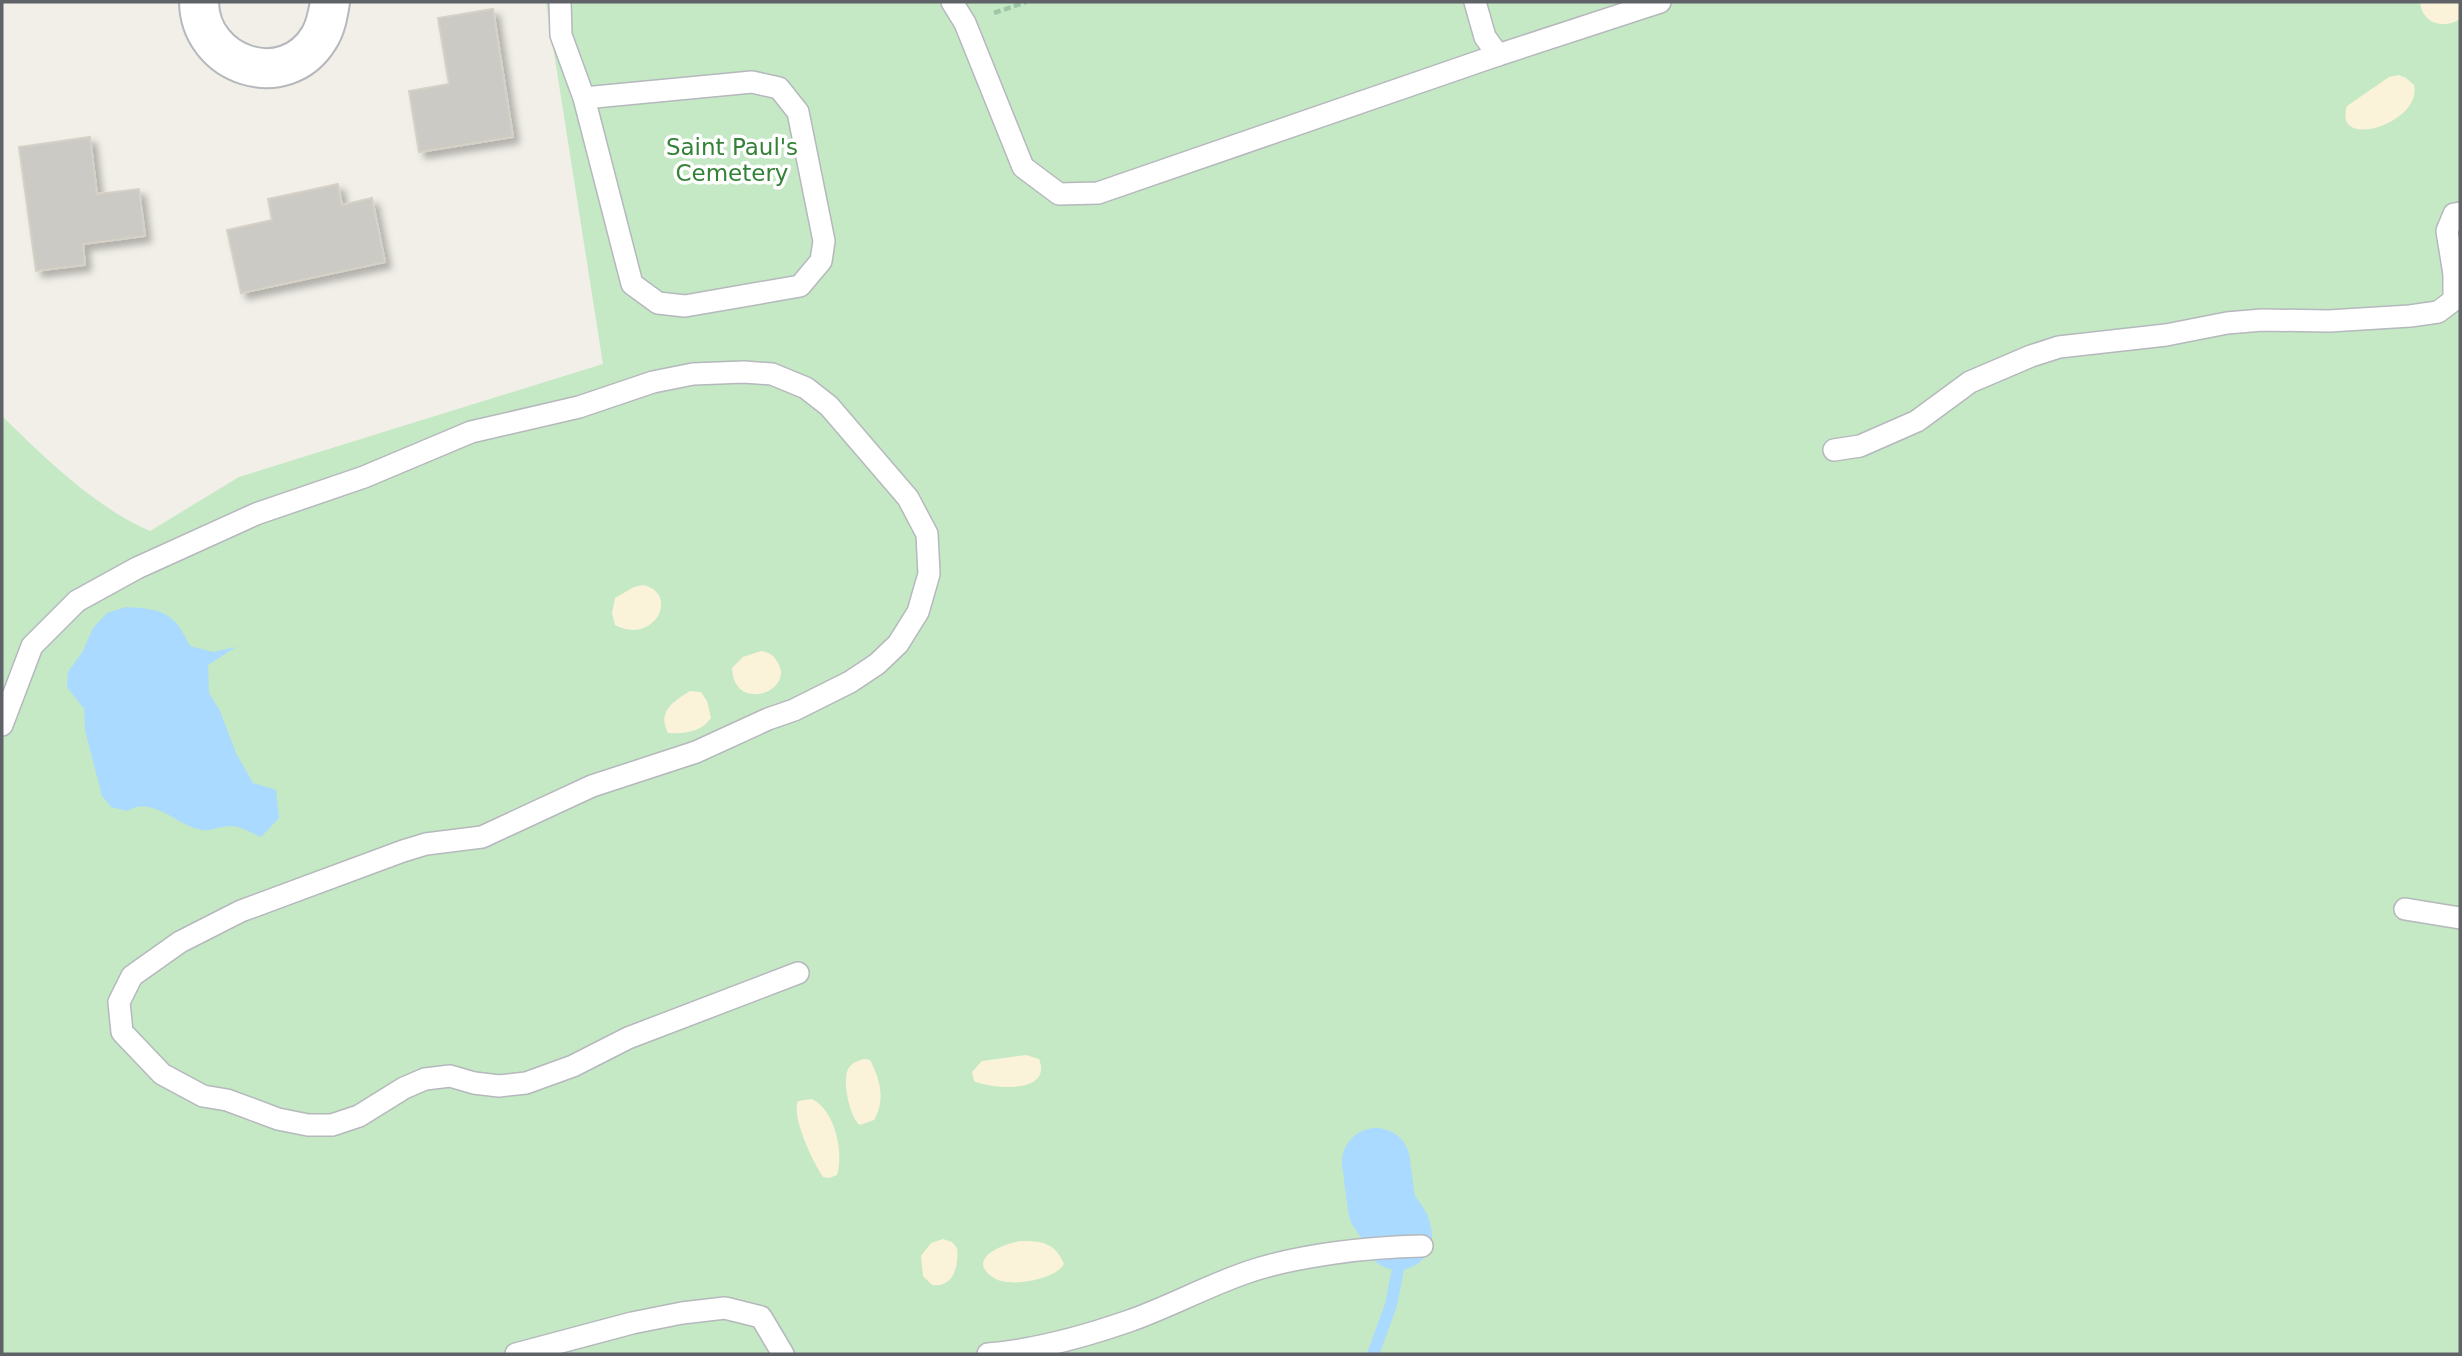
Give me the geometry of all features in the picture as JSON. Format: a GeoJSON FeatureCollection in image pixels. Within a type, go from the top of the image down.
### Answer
{"type":"FeatureCollection","features":[{"type":"Feature","properties":{"kind":"street"},"geometry":{"type":"LineString","coordinates":[[199,2],[203,26],[220,51],[247,66],[267,68],[287,64],[304,54],[319,39],[327,21],[330,2]]}},
{"type":"Feature","properties":{"kind":"lane"},"geometry":{"type":"LineString","coordinates":[[559,2],[561,35],[584,98],[632,284],[658,303],[685,306],[800,286],[821,261],[824,242],[798,111],[779,88],[752,82],[584,98]]}},
{"type":"Feature","properties":{"kind":"lane"},"geometry":{"type":"LineString","coordinates":[[952,2],[965,23],[1023,167],[1059,194],[1098,193],[1660,2]]}},
{"type":"Feature","properties":{"kind":"lane"},"geometry":{"type":"LineString","coordinates":[[1475,2],[1485,37],[1498,55]]}},
{"type":"Feature","properties":{"kind":"lane"},"geometry":{"type":"LineString","coordinates":[[1834,450],[1860,446],[1908,425],[1970,382],[2059,347],[2166,335],[2227,323],[2380,319],[2438,312],[2454,300],[2454,274],[2446,231],[2454,214],[2460,213]]}},
{"type":"Feature","properties":{"kind":"lane"},"geometry":{"type":"LineString","coordinates":[[2,725],[32,646],[77,601],[137,568],[195,541],[256,514],[364,477],[471,432],[579,407],[653,382],[693,374],[772,374],[806,388],[829,406],[908,498],[927,534],[929,575],[918,612],[898,643],[877,664],[850,682],[794,710],[696,752],[593,786],[482,838],[425,845],[403,851],[241,911],[197,932],[153,960],[132,976],[119,1002],[122,1032],[162,1074],[203,1096],[227,1100],[278,1119],[308,1125],[332,1125],[359,1116],[404,1088],[425,1079],[450,1076],[499,1086],[526,1083],[573,1066],[628,1038],[798,973]]}},
{"type":"Feature","properties":{"kind":"lane"},"geometry":{"type":"LineString","coordinates":[[2405,909],[2460,918]]}},
{"type":"Feature","properties":{"kind":"lane"},"geometry":{"type":"LineString","coordinates":[[988,1354],[1048,1345],[1129,1321],[1246,1273],[1286,1261],[1401,1246],[1422,1246]]}},
{"type":"Feature","properties":{"kind":"lane"},"geometry":{"type":"LineString","coordinates":[[516,1354],[632,1323],[724,1308],[761,1317],[783,1354]]}},
{"type":"Feature","properties":{"kind":"green space","name":"Saint Paul's Cemetery"},"geometry":{"type":"Polygon","coordinates":[[[546,2],[2460,2],[2460,1354],[2,1354],[2,416],[53,465],[90,495],[129,521],[150,531],[239,477],[603,364],[546,2]]]}},
{"type":"Feature","properties":{"kind":"sand"},"geometry":{"type":"Polygon","coordinates":[[[2420,2],[2460,2],[2460,19],[2447,24],[2429,20],[2420,2]]]}},
{"type":"Feature","properties":{"kind":"sand"},"geometry":{"type":"Polygon","coordinates":[[[2399,75],[2414,85],[2413,99],[2405,111],[2378,127],[2364,130],[2352,127],[2346,120],[2347,106],[2389,77],[2399,75]]]}},
{"type":"Feature","properties":{"kind":"sand"},"geometry":{"type":"Polygon","coordinates":[[[643,585],[654,590],[660,598],[658,616],[651,624],[641,629],[629,630],[615,625],[612,613],[615,598],[643,585]]]}},
{"type":"Feature","properties":{"kind":"sand"},"geometry":{"type":"Polygon","coordinates":[[[761,651],[769,653],[778,663],[781,673],[778,682],[762,693],[742,691],[735,682],[732,668],[743,657],[761,651]]]}},
{"type":"Feature","properties":{"kind":"sand"},"geometry":{"type":"Polygon","coordinates":[[[690,691],[701,692],[707,701],[711,718],[692,731],[668,733],[664,719],[668,708],[690,691]]]}},
{"type":"Feature","properties":{"kind":"sand"},"geometry":{"type":"Polygon","coordinates":[[[1026,1055],[1039,1059],[1041,1071],[1037,1079],[1029,1084],[1006,1087],[974,1081],[972,1072],[982,1061],[1026,1055]]]}},
{"type":"Feature","properties":{"kind":"sand"},"geometry":{"type":"Polygon","coordinates":[[[864,1059],[870,1060],[874,1067],[881,1097],[874,1120],[860,1125],[850,1108],[846,1077],[851,1065],[864,1059]]]}},
{"type":"Feature","properties":{"kind":"sand"},"geometry":{"type":"Polygon","coordinates":[[[812,1099],[827,1112],[836,1133],[839,1166],[837,1175],[829,1178],[823,1177],[814,1161],[798,1117],[798,1101],[812,1099]]]}},
{"type":"Feature","properties":{"kind":"sand"},"geometry":{"type":"Polygon","coordinates":[[[943,1239],[952,1242],[957,1248],[956,1268],[945,1283],[932,1285],[923,1276],[921,1256],[931,1243],[943,1239]]]}},
{"type":"Feature","properties":{"kind":"sand"},"geometry":{"type":"Polygon","coordinates":[[[1021,1241],[1052,1247],[1064,1264],[1059,1270],[1042,1278],[1020,1282],[1001,1281],[986,1271],[983,1264],[990,1253],[1021,1241]]]}},
{"type":"Feature","properties":{"kind":"water"},"geometry":{"type":"Polygon","coordinates":[[[126,607],[166,614],[178,626],[190,646],[213,652],[236,647],[208,665],[209,693],[253,783],[276,790],[279,818],[261,837],[234,826],[203,830],[146,807],[127,811],[111,807],[102,796],[85,730],[84,709],[67,687],[68,672],[83,651],[93,628],[107,613],[126,607]]]}},
{"type":"Feature","properties":{"kind":"building"},"geometry":{"type":"Polygon","coordinates":[[[493,9],[513,137],[419,152],[409,91],[449,84],[438,18],[493,9]]]}},
{"type":"Feature","properties":{"kind":"building"},"geometry":{"type":"Polygon","coordinates":[[[90,137],[97,194],[139,189],[145,236],[83,244],[85,265],[36,271],[19,147],[90,137]]]}},
{"type":"Feature","properties":{"kind":"building"},"geometry":{"type":"Polygon","coordinates":[[[338,184],[342,205],[372,198],[385,262],[241,293],[227,230],[272,220],[268,199],[338,184]]]}},
{"type":"Feature","properties":{"kind":"waterway"},"geometry":{"type":"LineString","coordinates":[[1376,1162],[1382,1208],[1396,1228],[1398,1236]]}},
{"type":"Feature","properties":{"kind":"waterway"},"geometry":{"type":"LineString","coordinates":[[1373,1354],[1391,1305],[1400,1259]]}}]}
